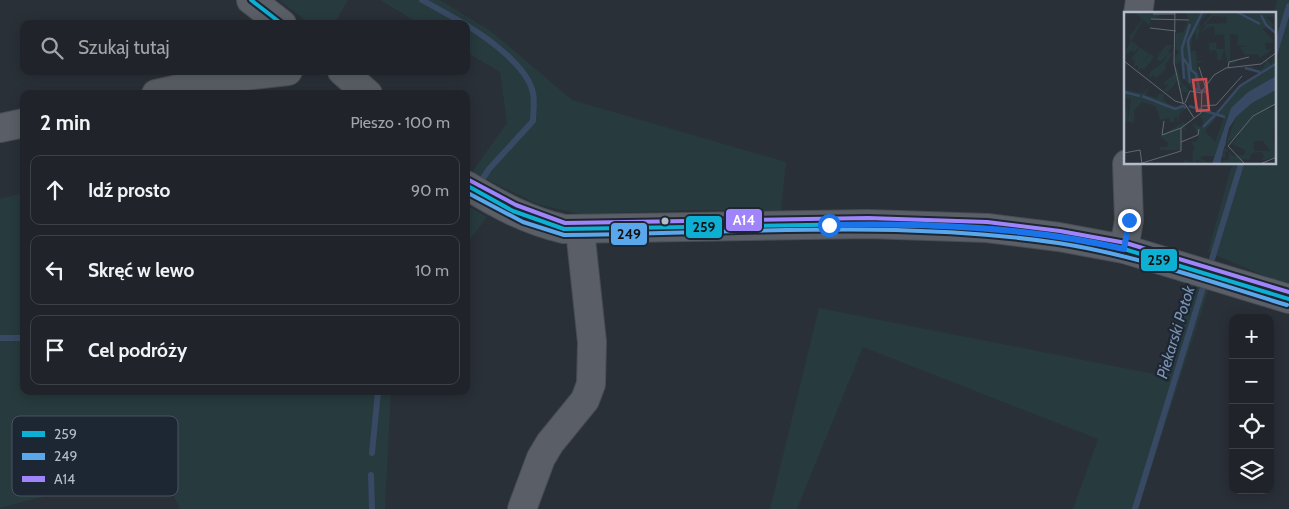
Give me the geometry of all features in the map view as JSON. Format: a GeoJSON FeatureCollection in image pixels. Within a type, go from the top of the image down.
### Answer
{"type":"FeatureCollection","features":[{"type":"Feature","properties":{"kind":"street"},"geometry":{"type":"LineString","coordinates":[[251,0],[277,20]]}},
{"type":"Feature","properties":{"kind":"street"},"geometry":{"type":"LineString","coordinates":[[174,90],[227,78],[253,75]]}},
{"type":"Feature","properties":{"kind":"street"},"geometry":{"type":"LineString","coordinates":[[347,75],[363,90]]}},
{"type":"Feature","properties":{"kind":"street"},"geometry":{"type":"LineString","coordinates":[[0,128],[20,124]]}},
{"type":"Feature","properties":{"kind":"street"},"geometry":{"type":"LineString","coordinates":[[1124,249],[1129,220],[1126,165]]}},
{"type":"Feature","properties":{"kind":"street"},"geometry":{"type":"LineString","coordinates":[[470,187],[497,204],[548,226],[580,230],[921,225],[1031,233],[1124,249],[1289,299]]}},
{"type":"Feature","properties":{"kind":"street"},"geometry":{"type":"LineString","coordinates":[[522,509],[542,458],[550,443],[585,400],[591,384],[592,342],[580,230]]}},
{"type":"Feature","properties":{"kind":"green space"},"geometry":{"type":"Polygon","coordinates":[[[279,0],[348,0],[336,20],[305,20],[279,0]]]}},
{"type":"Feature","properties":{"kind":"green space"},"geometry":{"type":"Polygon","coordinates":[[[380,0],[440,0],[492,32],[572,100],[786,162],[781,210],[693,210],[580,214],[537,204],[472,172],[507,123],[500,72],[470,54],[470,20],[413,20],[380,0]]]}},
{"type":"Feature","properties":{"kind":"green space"},"geometry":{"type":"Polygon","coordinates":[[[1277,0],[1289,0],[1289,286],[1208,252],[1232,165],[1276,165],[1276,12],[1274,12],[1277,0]]]}},
{"type":"Feature","properties":{"kind":"green space"},"geometry":{"type":"Polygon","coordinates":[[[20,194],[20,395],[391,395],[385,509],[180,509],[174,496],[178,496],[178,416],[12,416],[12,496],[46,496],[0,508],[0,199],[20,194]]]}},
{"type":"Feature","properties":{"kind":"green space"},"geometry":{"type":"Polygon","coordinates":[[[470,207],[487,217],[470,240],[470,207]]]}},
{"type":"Feature","properties":{"kind":"green space"},"geometry":{"type":"Polygon","coordinates":[[[1187,280],[1210,285],[1138,509],[1073,509],[1098,439],[863,347],[797,509],[770,509],[819,308],[1159,375],[1187,280]]]}},
{"type":"Feature","properties":{"kind":"waterway"},"geometry":{"type":"LineString","coordinates":[[422,0],[458,20]]}},
{"type":"Feature","properties":{"kind":"waterway","name":"Piekarski Potok"},"geometry":{"type":"LineString","coordinates":[[1276,49],[1289,6]]}},
{"type":"Feature","properties":{"kind":"waterway"},"geometry":{"type":"LineString","coordinates":[[470,28],[496,45],[524,73],[530,83],[534,100],[533,121],[489,169],[478,186]]}},
{"type":"Feature","properties":{"kind":"waterway","name":"Piekarski Potok"},"geometry":{"type":"LineString","coordinates":[[1209,269],[1241,165]]}},
{"type":"Feature","properties":{"kind":"waterway","name":"Piekarski Potok"},"geometry":{"type":"LineString","coordinates":[[1135,509],[1205,281]]}},
{"type":"Feature","properties":{"kind":"waterway"},"geometry":{"type":"LineString","coordinates":[[0,338],[20,338]]}},
{"type":"Feature","properties":{"kind":"waterway"},"geometry":{"type":"LineString","coordinates":[[372,453],[378,395]]}},
{"type":"Feature","properties":{"kind":"waterway"},"geometry":{"type":"LineString","coordinates":[[371,475],[372,509]]}},
{"type":"Feature","properties":{"kind":"transit line","name":"259"},"geometry":{"type":"LineString","coordinates":[[251,0],[277,20]]}},
{"type":"Feature","properties":{"kind":"transit line","name":"A14"},"geometry":{"type":"LineString","coordinates":[[470,181],[516,205],[565,223],[868,218],[987,222],[1060,231],[1126,243],[1289,292]]}},
{"type":"Feature","properties":{"kind":"transit line","name":"259"},"geometry":{"type":"LineString","coordinates":[[470,187],[513,211],[564,229],[868,224],[987,228],[1059,237],[1124,249],[1289,299]]}},
{"type":"Feature","properties":{"kind":"transit line","name":"249"},"geometry":{"type":"LineString","coordinates":[[470,194],[523,222],[564,235],[811,230],[936,231],[1058,243],[1145,262],[1287,305]]}},
{"type":"Feature","properties":{"kind":"route"},"geometry":{"type":"LineString","coordinates":[[829,225],[921,225],[987,228],[1059,237],[1124,249],[1129,220]]}}]}
